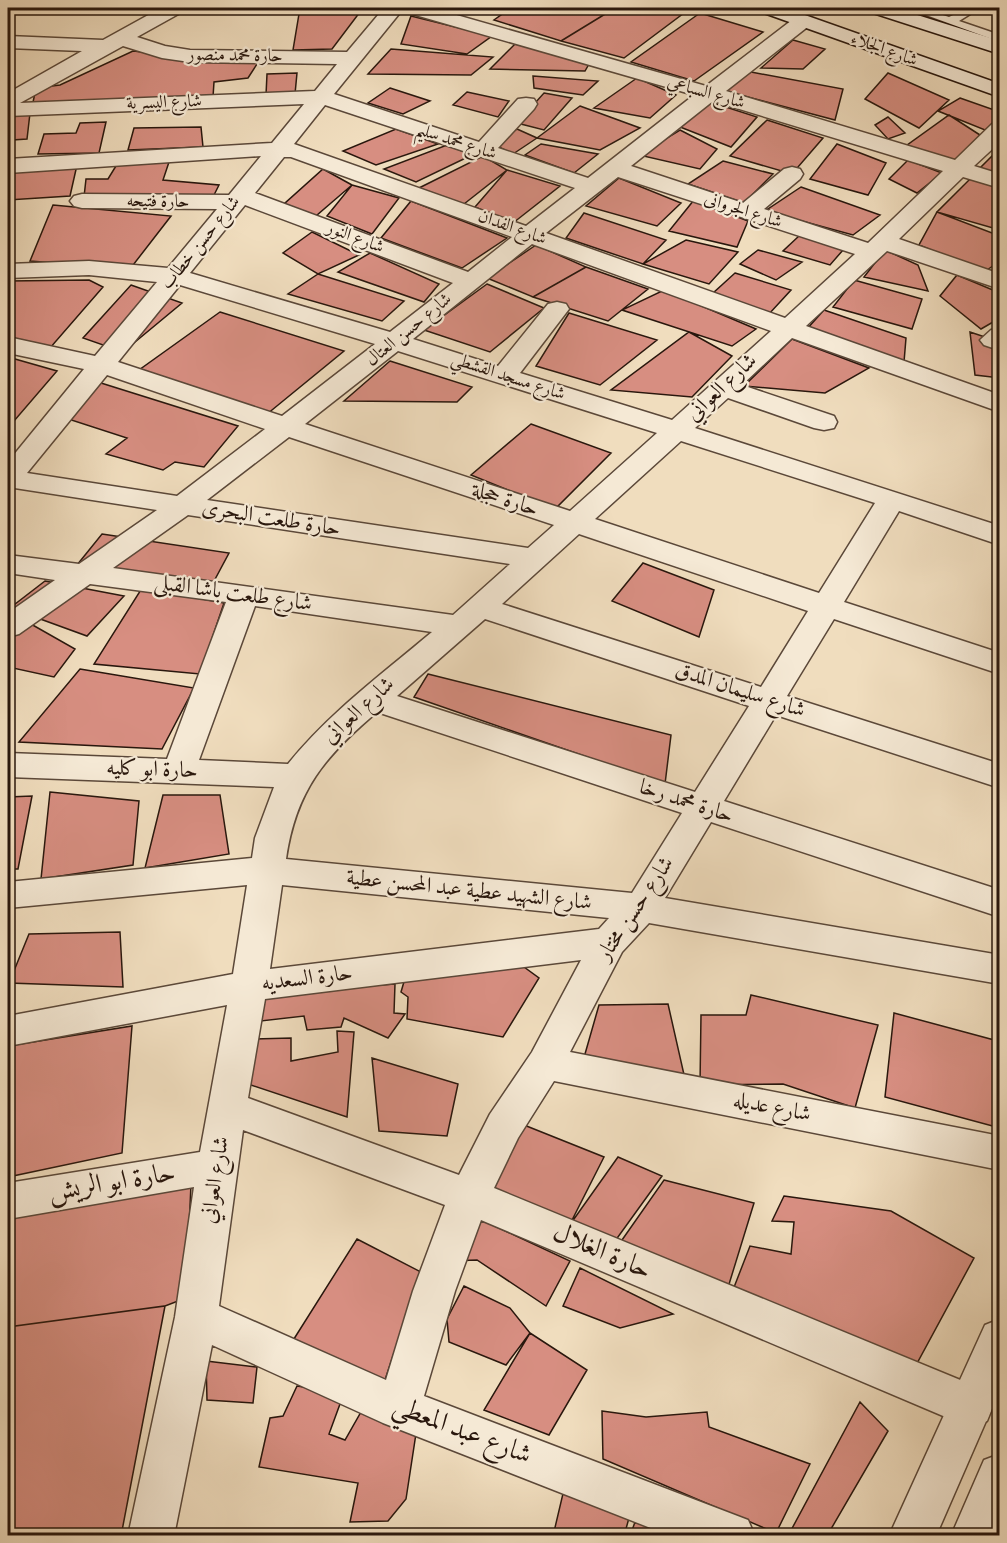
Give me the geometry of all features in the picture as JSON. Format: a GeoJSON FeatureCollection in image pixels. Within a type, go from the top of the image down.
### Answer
{"type":"FeatureCollection","features":[{"type":"Feature","properties":{"kind":"street"},"geometry":{"type":"LineString","coordinates":[[8,101],[175,8]]}},
{"type":"Feature","properties":{"kind":"street","name":"شارع حسن خطاب"},"geometry":{"type":"LineString","coordinates":[[8,479],[394,8]]}},
{"type":"Feature","properties":{"kind":"street","name":"شارع السباعي"},"geometry":{"type":"LineString","coordinates":[[412,8],[709,93],[999,181]]}},
{"type":"Feature","properties":{"kind":"street","name":"شارع الجلاء"},"geometry":{"type":"LineString","coordinates":[[768,8],[999,91]]}},
{"type":"Feature","properties":{"kind":"street","name":"شارع الجلاء"},"geometry":{"type":"LineString","coordinates":[[878,8],[999,48]]}},
{"type":"Feature","properties":{"kind":"street","name":"شارع حسن العتال"},"geometry":{"type":"LineString","coordinates":[[8,627],[182,505],[396,342],[529,234],[803,21]]}},
{"type":"Feature","properties":{"kind":"street"},"geometry":{"type":"LineString","coordinates":[[8,42],[112,42]]}},
{"type":"Feature","properties":{"kind":"street","name":"حارة محمد منصور"},"geometry":{"type":"LineString","coordinates":[[112,42],[190,56],[353,58]]}},
{"type":"Feature","properties":{"kind":"street","name":"شارع اليسرية"},"geometry":{"type":"LineString","coordinates":[[8,110],[321,97]]}},
{"type":"Feature","properties":{"kind":"street","name":"شارع محمد سليم"},"geometry":{"type":"LineString","coordinates":[[321,97],[591,186]]}},
{"type":"Feature","properties":{"kind":"street"},"geometry":{"type":"LineString","coordinates":[[483,151],[526,104]]}},
{"type":"Feature","properties":{"kind":"street","name":"شارع العواني"},"geometry":{"type":"LineString","coordinates":[[151,1536],[196,1317],[218,1166],[272,838],[285,798],[297,776],[319,748],[372,699],[469,616],[676,431],[878,247],[999,129]]}},
{"type":"Feature","properties":{"kind":"street","name":"شارع الفدان"},"geometry":{"type":"LineString","coordinates":[[8,166],[279,149],[301,153],[999,404]]}},
{"type":"Feature","properties":{"kind":"street","name":"شارع الجروانى"},"geometry":{"type":"LineString","coordinates":[[614,168],[746,212],[999,282]]}},
{"type":"Feature","properties":{"kind":"street"},"geometry":{"type":"LineString","coordinates":[[746,212],[792,174]]}},
{"type":"Feature","properties":{"kind":"street","name":"حارة فتيحه"},"geometry":{"type":"LineString","coordinates":[[82,201],[237,199]]}},
{"type":"Feature","properties":{"kind":"street","name":"شارع النور"},"geometry":{"type":"LineString","coordinates":[[237,199],[470,281]]}},
{"type":"Feature","properties":{"kind":"street","name":"شارع مسجد القشطي"},"geometry":{"type":"LineString","coordinates":[[8,271],[89,268],[174,276],[504,375],[892,499],[999,536]]}},
{"type":"Feature","properties":{"kind":"street"},"geometry":{"type":"LineString","coordinates":[[504,375],[557,309]]}},
{"type":"Feature","properties":{"kind":"street","name":"حارة حجلة"},"geometry":{"type":"LineString","coordinates":[[8,345],[101,365],[999,664]]}},
{"type":"Feature","properties":{"kind":"street"},"geometry":{"type":"LineString","coordinates":[[723,387],[824,422]]}},
{"type":"Feature","properties":{"kind":"street","name":"حارة طلعت البحرى"},"geometry":{"type":"LineString","coordinates":[[8,479],[534,558]]}},
{"type":"Feature","properties":{"kind":"street","name":"شارع حسن مختار"},"geometry":{"type":"LineString","coordinates":[[399,1408],[434,1291],[469,1196],[504,1126],[545,1063],[609,942],[641,908],[892,499]]}},
{"type":"Feature","properties":{"kind":"street","name":"شارع طلعت باشا القبلى"},"geometry":{"type":"LineString","coordinates":[[8,564],[244,595],[469,616]]}},
{"type":"Feature","properties":{"kind":"street"},"geometry":{"type":"LineString","coordinates":[[179,771],[244,595]]}},
{"type":"Feature","properties":{"kind":"street","name":"شارع سليمان المدق"},"geometry":{"type":"LineString","coordinates":[[469,616],[768,700],[999,776]]}},
{"type":"Feature","properties":{"kind":"street","name":"حارة محمد رخا"},"geometry":{"type":"LineString","coordinates":[[372,699],[999,904]]}},
{"type":"Feature","properties":{"kind":"street","name":"حارة ابو كليه"},"geometry":{"type":"LineString","coordinates":[[8,765],[297,776]]}},
{"type":"Feature","properties":{"kind":"street","name":"شارع الشهيد عطية عبد المحسن عطية"},"geometry":{"type":"LineString","coordinates":[[8,896],[267,870],[641,908],[999,970]]}},
{"type":"Feature","properties":{"kind":"street","name":"حارة السعديه"},"geometry":{"type":"LineString","coordinates":[[8,1030],[249,986],[609,942]]}},
{"type":"Feature","properties":{"kind":"street","name":"شارع عديله"},"geometry":{"type":"LineString","coordinates":[[545,1063],[999,1153]]}},
{"type":"Feature","properties":{"kind":"street","name":"حارة الغلال"},"geometry":{"type":"LineString","coordinates":[[229,1108],[469,1196],[971,1406]]}},
{"type":"Feature","properties":{"kind":"street","name":"حارة ابو الريش"},"geometry":{"type":"LineString","coordinates":[[8,1201],[218,1166]]}},
{"type":"Feature","properties":{"kind":"street","name":"شارع عبد المعطي"},"geometry":{"type":"LineString","coordinates":[[196,1317],[399,1408],[732,1536]]}},
{"type":"Feature","properties":{"kind":"street"},"geometry":{"type":"LineString","coordinates":[[912,1536],[999,1339]]}},
{"type":"Feature","properties":{"kind":"street"},"geometry":{"type":"LineString","coordinates":[[974,1536],[999,1476]]}},
{"type":"Feature","properties":{"kind":"lane"},"geometry":{"type":"LineString","coordinates":[[912,8],[999,39]]}},
{"type":"Feature","properties":{"kind":"lane"},"geometry":{"type":"LineString","coordinates":[[951,21],[975,8]]}},
{"type":"Feature","properties":{"kind":"building"},"geometry":{"type":"Polygon","coordinates":[[[300,8],[363,8],[332,49],[293,50],[300,8]]]}},
{"type":"Feature","properties":{"kind":"building"},"geometry":{"type":"Polygon","coordinates":[[[511,8],[615,8],[561,41],[494,20],[511,8]]]}},
{"type":"Feature","properties":{"kind":"building"},"geometry":{"type":"Polygon","coordinates":[[[615,8],[682,8],[688,10],[624,58],[561,41],[615,8]]]}},
{"type":"Feature","properties":{"kind":"building"},"geometry":{"type":"Polygon","coordinates":[[[700,13],[763,32],[694,81],[631,62],[700,13]]]}},
{"type":"Feature","properties":{"kind":"building"},"geometry":{"type":"Polygon","coordinates":[[[411,16],[492,36],[467,54],[401,44],[411,16]]]}},
{"type":"Feature","properties":{"kind":"building"},"geometry":{"type":"Polygon","coordinates":[[[793,40],[825,49],[803,69],[761,68],[793,40]]]}},
{"type":"Feature","properties":{"kind":"building"},"geometry":{"type":"Polygon","coordinates":[[[516,43],[589,64],[585,71],[490,69],[516,43]]]}},
{"type":"Feature","properties":{"kind":"building"},"geometry":{"type":"Polygon","coordinates":[[[391,49],[493,57],[471,75],[368,74],[391,49]]]}},
{"type":"Feature","properties":{"kind":"building"},"geometry":{"type":"Polygon","coordinates":[[[133,51],[259,61],[248,78],[214,82],[213,97],[32,107],[36,88],[60,85],[133,51]]]}},
{"type":"Feature","properties":{"kind":"building"},"geometry":{"type":"Polygon","coordinates":[[[751,72],[843,89],[835,120],[721,90],[751,72]]]}},
{"type":"Feature","properties":{"kind":"building"},"geometry":{"type":"Polygon","coordinates":[[[297,73],[295,94],[266,95],[267,74],[297,73]]]}},
{"type":"Feature","properties":{"kind":"building"},"geometry":{"type":"Polygon","coordinates":[[[888,73],[949,100],[919,128],[865,99],[888,73]]]}},
{"type":"Feature","properties":{"kind":"building"},"geometry":{"type":"Polygon","coordinates":[[[533,76],[598,81],[583,95],[534,88],[533,76]]]}},
{"type":"Feature","properties":{"kind":"building"},"geometry":{"type":"Polygon","coordinates":[[[637,78],[676,95],[650,118],[594,108],[637,78]]]}},
{"type":"Feature","properties":{"kind":"building"},"geometry":{"type":"Polygon","coordinates":[[[390,88],[430,101],[403,114],[368,103],[390,88]]]}},
{"type":"Feature","properties":{"kind":"building"},"geometry":{"type":"Polygon","coordinates":[[[467,92],[509,101],[498,117],[453,105],[467,92]]]}},
{"type":"Feature","properties":{"kind":"building"},"geometry":{"type":"Polygon","coordinates":[[[544,93],[572,98],[544,130],[517,123],[544,93]]]}},
{"type":"Feature","properties":{"kind":"building"},"geometry":{"type":"Polygon","coordinates":[[[960,98],[1000,112],[1000,123],[985,130],[938,111],[960,98]]]}},
{"type":"Feature","properties":{"kind":"building"},"geometry":{"type":"Polygon","coordinates":[[[704,100],[757,117],[731,147],[675,125],[704,100]]]}},
{"type":"Feature","properties":{"kind":"building"},"geometry":{"type":"Polygon","coordinates":[[[580,106],[640,128],[600,150],[537,138],[580,106]]]}},
{"type":"Feature","properties":{"kind":"building"},"geometry":{"type":"Polygon","coordinates":[[[8,112],[30,113],[27,139],[12,140],[8,151],[8,112]]]}},
{"type":"Feature","properties":{"kind":"building"},"geometry":{"type":"Polygon","coordinates":[[[949,115],[980,135],[954,163],[903,148],[949,115]]]}},
{"type":"Feature","properties":{"kind":"building"},"geometry":{"type":"Polygon","coordinates":[[[888,117],[905,133],[888,139],[875,125],[888,117]]]}},
{"type":"Feature","properties":{"kind":"building"},"geometry":{"type":"Polygon","coordinates":[[[767,120],[823,138],[792,174],[730,156],[767,120]]]}},
{"type":"Feature","properties":{"kind":"building"},"geometry":{"type":"Polygon","coordinates":[[[106,122],[99,153],[38,154],[44,134],[76,133],[80,123],[106,122]]]}},
{"type":"Feature","properties":{"kind":"building"},"geometry":{"type":"Polygon","coordinates":[[[201,127],[203,147],[128,150],[134,128],[201,127]]]}},
{"type":"Feature","properties":{"kind":"building"},"geometry":{"type":"Polygon","coordinates":[[[396,129],[438,144],[376,165],[343,151],[396,129]]]}},
{"type":"Feature","properties":{"kind":"building"},"geometry":{"type":"Polygon","coordinates":[[[517,129],[537,138],[513,154],[495,145],[517,129]]]}},
{"type":"Feature","properties":{"kind":"building"},"geometry":{"type":"Polygon","coordinates":[[[680,130],[717,149],[700,169],[639,155],[680,130]]]}},
{"type":"Feature","properties":{"kind":"building"},"geometry":{"type":"Polygon","coordinates":[[[541,144],[598,154],[574,173],[525,155],[541,144]]]}},
{"type":"Feature","properties":{"kind":"building"},"geometry":{"type":"Polygon","coordinates":[[[837,144],[886,163],[868,195],[810,179],[837,144]]]}},
{"type":"Feature","properties":{"kind":"building"},"geometry":{"type":"Polygon","coordinates":[[[447,145],[472,155],[416,182],[384,169],[447,145]]]}},
{"type":"Feature","properties":{"kind":"building"},"geometry":{"type":"Polygon","coordinates":[[[1000,148],[1000,176],[979,169],[1000,148]]]}},
{"type":"Feature","properties":{"kind":"building"},"geometry":{"type":"Polygon","coordinates":[[[483,156],[507,170],[464,204],[419,188],[483,156]]]}},
{"type":"Feature","properties":{"kind":"building"},"geometry":{"type":"Polygon","coordinates":[[[170,159],[163,180],[219,185],[212,199],[84,197],[86,179],[108,179],[119,161],[170,159]]]}},
{"type":"Feature","properties":{"kind":"building"},"geometry":{"type":"Polygon","coordinates":[[[908,160],[942,173],[917,193],[889,179],[908,160]]]}},
{"type":"Feature","properties":{"kind":"building"},"geometry":{"type":"Polygon","coordinates":[[[723,161],[773,174],[744,203],[688,184],[723,161]]]}},
{"type":"Feature","properties":{"kind":"building"},"geometry":{"type":"Polygon","coordinates":[[[77,165],[70,196],[8,200],[8,169],[77,165]]]}},
{"type":"Feature","properties":{"kind":"building"},"geometry":{"type":"Polygon","coordinates":[[[323,169],[352,185],[310,221],[284,204],[323,169]]]}},
{"type":"Feature","properties":{"kind":"building"},"geometry":{"type":"Polygon","coordinates":[[[507,170],[560,186],[513,223],[475,207],[507,170]]]}},
{"type":"Feature","properties":{"kind":"building"},"geometry":{"type":"Polygon","coordinates":[[[619,178],[681,203],[657,226],[586,206],[619,178]]]}},
{"type":"Feature","properties":{"kind":"building"},"geometry":{"type":"Polygon","coordinates":[[[971,178],[1000,188],[1000,230],[937,212],[971,178]]]}},
{"type":"Feature","properties":{"kind":"building"},"geometry":{"type":"Polygon","coordinates":[[[352,185],[399,198],[372,234],[327,216],[352,185]]]}},
{"type":"Feature","properties":{"kind":"building"},"geometry":{"type":"Polygon","coordinates":[[[801,187],[880,215],[853,235],[765,211],[801,187]]]}},
{"type":"Feature","properties":{"kind":"building"},"geometry":{"type":"Polygon","coordinates":[[[694,200],[748,221],[737,247],[669,231],[694,200]]]}},
{"type":"Feature","properties":{"kind":"building"},"geometry":{"type":"Polygon","coordinates":[[[411,201],[507,238],[462,268],[381,238],[411,201]]]}},
{"type":"Feature","properties":{"kind":"building"},"geometry":{"type":"Polygon","coordinates":[[[53,205],[171,216],[130,269],[30,261],[53,205]]]}},
{"type":"Feature","properties":{"kind":"building"},"geometry":{"type":"Polygon","coordinates":[[[937,212],[1000,236],[1000,261],[984,272],[919,245],[937,212]]]}},
{"type":"Feature","properties":{"kind":"building"},"geometry":{"type":"Polygon","coordinates":[[[584,213],[666,240],[643,264],[566,238],[584,213]]]}},
{"type":"Feature","properties":{"kind":"building"},"geometry":{"type":"Polygon","coordinates":[[[312,232],[359,255],[318,274],[283,253],[312,232]]]}},
{"type":"Feature","properties":{"kind":"building"},"geometry":{"type":"Polygon","coordinates":[[[800,235],[843,250],[830,265],[783,251],[800,235]]]}},
{"type":"Feature","properties":{"kind":"building"},"geometry":{"type":"Polygon","coordinates":[[[686,240],[738,252],[709,284],[643,264],[686,240]]]}},
{"type":"Feature","properties":{"kind":"building"},"geometry":{"type":"Polygon","coordinates":[[[536,245],[586,267],[533,297],[487,278],[536,245]]]}},
{"type":"Feature","properties":{"kind":"building"},"geometry":{"type":"Polygon","coordinates":[[[758,250],[802,262],[776,280],[740,264],[758,250]]]}},
{"type":"Feature","properties":{"kind":"building"},"geometry":{"type":"Polygon","coordinates":[[[885,250],[918,265],[928,291],[864,277],[885,250]]]}},
{"type":"Feature","properties":{"kind":"building"},"geometry":{"type":"Polygon","coordinates":[[[370,253],[439,284],[424,302],[338,272],[370,253]]]}},
{"type":"Feature","properties":{"kind":"building"},"geometry":{"type":"Polygon","coordinates":[[[586,267],[648,289],[608,321],[533,297],[586,267]]]}},
{"type":"Feature","properties":{"kind":"building"},"geometry":{"type":"Polygon","coordinates":[[[735,273],[791,290],[769,314],[712,294],[735,273]]]}},
{"type":"Feature","properties":{"kind":"building"},"geometry":{"type":"Polygon","coordinates":[[[318,274],[404,301],[382,321],[288,294],[318,274]]]}},
{"type":"Feature","properties":{"kind":"building"},"geometry":{"type":"Polygon","coordinates":[[[957,275],[1000,293],[1000,318],[981,329],[940,296],[957,275]]]}},
{"type":"Feature","properties":{"kind":"building"},"geometry":{"type":"Polygon","coordinates":[[[89,280],[103,287],[50,348],[8,342],[8,281],[89,280]]]}},
{"type":"Feature","properties":{"kind":"building"},"geometry":{"type":"Polygon","coordinates":[[[854,280],[922,299],[912,329],[833,307],[854,280]]]}},
{"type":"Feature","properties":{"kind":"building"},"geometry":{"type":"Polygon","coordinates":[[[487,284],[544,308],[490,352],[424,330],[487,284]]]}},
{"type":"Feature","properties":{"kind":"building"},"geometry":{"type":"Polygon","coordinates":[[[131,285],[182,303],[123,352],[83,338],[131,285]]]}},
{"type":"Feature","properties":{"kind":"building"},"geometry":{"type":"Polygon","coordinates":[[[664,290],[756,329],[732,346],[622,310],[664,290]]]}},
{"type":"Feature","properties":{"kind":"building"},"geometry":{"type":"Polygon","coordinates":[[[824,310],[906,338],[904,362],[806,330],[824,310]]]}},
{"type":"Feature","properties":{"kind":"building"},"geometry":{"type":"Polygon","coordinates":[[[220,312],[344,351],[261,419],[132,375],[220,312]]]}},
{"type":"Feature","properties":{"kind":"building"},"geometry":{"type":"Polygon","coordinates":[[[569,313],[657,340],[600,385],[536,366],[569,313]]]}},
{"type":"Feature","properties":{"kind":"building"},"geometry":{"type":"Polygon","coordinates":[[[689,332],[732,356],[692,397],[611,390],[689,332]]]}},
{"type":"Feature","properties":{"kind":"building"},"geometry":{"type":"Polygon","coordinates":[[[970,332],[1000,342],[1000,378],[975,375],[970,332]]]}},
{"type":"Feature","properties":{"kind":"building"},"geometry":{"type":"Polygon","coordinates":[[[792,339],[869,368],[825,393],[744,386],[792,339]]]}},
{"type":"Feature","properties":{"kind":"building"},"geometry":{"type":"Polygon","coordinates":[[[8,357],[57,371],[8,428],[8,357]]]}},
{"type":"Feature","properties":{"kind":"building"},"geometry":{"type":"Polygon","coordinates":[[[390,361],[472,387],[457,402],[344,401],[390,361]]]}},
{"type":"Feature","properties":{"kind":"building"},"geometry":{"type":"Polygon","coordinates":[[[101,383],[238,426],[204,467],[175,462],[163,470],[106,454],[127,438],[59,416],[101,383]]]}},
{"type":"Feature","properties":{"kind":"building"},"geometry":{"type":"Polygon","coordinates":[[[531,424],[611,453],[555,509],[471,475],[531,424]]]}},
{"type":"Feature","properties":{"kind":"building"},"geometry":{"type":"Polygon","coordinates":[[[102,534],[229,553],[213,583],[77,565],[102,534]]]}},
{"type":"Feature","properties":{"kind":"building"},"geometry":{"type":"Polygon","coordinates":[[[643,563],[714,590],[699,637],[612,601],[643,563]]]}},
{"type":"Feature","properties":{"kind":"building"},"geometry":{"type":"Polygon","coordinates":[[[45,581],[124,596],[87,636],[10,608],[45,581]]]}},
{"type":"Feature","properties":{"kind":"building"},"geometry":{"type":"Polygon","coordinates":[[[142,588],[224,603],[200,674],[94,664],[142,588]]]}},
{"type":"Feature","properties":{"kind":"building"},"geometry":{"type":"Polygon","coordinates":[[[8,611],[75,649],[54,677],[8,667],[8,611]]]}},
{"type":"Feature","properties":{"kind":"building"},"geometry":{"type":"Polygon","coordinates":[[[80,669],[194,688],[162,749],[19,742],[80,669]]]}},
{"type":"Feature","properties":{"kind":"building"},"geometry":{"type":"Polygon","coordinates":[[[428,674],[671,735],[665,784],[414,697],[428,674]]]}},
{"type":"Feature","properties":{"kind":"building"},"geometry":{"type":"Polygon","coordinates":[[[50,792],[139,801],[133,865],[41,879],[50,792]]]}},
{"type":"Feature","properties":{"kind":"building"},"geometry":{"type":"Polygon","coordinates":[[[163,795],[220,795],[229,854],[145,868],[163,795]]]}},
{"type":"Feature","properties":{"kind":"building"},"geometry":{"type":"Polygon","coordinates":[[[32,796],[18,869],[8,869],[8,797],[32,796]]]}},
{"type":"Feature","properties":{"kind":"building"},"geometry":{"type":"Polygon","coordinates":[[[120,932],[123,987],[9,983],[29,934],[120,932]]]}},
{"type":"Feature","properties":{"kind":"building"},"geometry":{"type":"Polygon","coordinates":[[[513,959],[539,978],[503,1037],[407,1019],[408,997],[401,992],[408,968],[513,959]]]}},
{"type":"Feature","properties":{"kind":"building"},"geometry":{"type":"Polygon","coordinates":[[[395,984],[394,1013],[405,1014],[388,1038],[344,1018],[341,1027],[307,1030],[304,1016],[261,1021],[266,993],[395,984]]]}},
{"type":"Feature","properties":{"kind":"building"},"geometry":{"type":"Polygon","coordinates":[[[751,995],[878,1025],[855,1108],[783,1084],[700,1085],[701,1015],[746,1015],[751,995]]]}},
{"type":"Feature","properties":{"kind":"building"},"geometry":{"type":"Polygon","coordinates":[[[668,1004],[685,1079],[583,1061],[599,1005],[668,1004]]]}},
{"type":"Feature","properties":{"kind":"building"},"geometry":{"type":"Polygon","coordinates":[[[894,1013],[998,1041],[1000,1032],[1000,1128],[885,1097],[894,1013]]]}},
{"type":"Feature","properties":{"kind":"building"},"geometry":{"type":"Polygon","coordinates":[[[132,1026],[122,1153],[8,1177],[8,1046],[132,1026]]]}},
{"type":"Feature","properties":{"kind":"building"},"geometry":{"type":"Polygon","coordinates":[[[337,1031],[354,1032],[347,1117],[248,1084],[253,1039],[291,1038],[291,1061],[338,1052],[337,1031]]]}},
{"type":"Feature","properties":{"kind":"building"},"geometry":{"type":"Polygon","coordinates":[[[372,1058],[458,1084],[447,1136],[379,1131],[372,1058]]]}},
{"type":"Feature","properties":{"kind":"building"},"geometry":{"type":"Polygon","coordinates":[[[524,1125],[604,1157],[569,1226],[484,1193],[524,1125]]]}},
{"type":"Feature","properties":{"kind":"building"},"geometry":{"type":"Polygon","coordinates":[[[618,1157],[662,1176],[610,1248],[569,1226],[618,1157]]]}},
{"type":"Feature","properties":{"kind":"building"},"geometry":{"type":"Polygon","coordinates":[[[664,1180],[754,1203],[726,1294],[615,1250],[664,1180]]]}},
{"type":"Feature","properties":{"kind":"building"},"geometry":{"type":"Polygon","coordinates":[[[191,1184],[186,1298],[165,1306],[8,1327],[8,1242],[12,1218],[191,1184]]]}},
{"type":"Feature","properties":{"kind":"building"},"geometry":{"type":"Polygon","coordinates":[[[784,1196],[891,1211],[974,1258],[915,1367],[731,1295],[750,1246],[791,1254],[794,1222],[772,1221],[784,1196]]]}},
{"type":"Feature","properties":{"kind":"building"},"geometry":{"type":"Polygon","coordinates":[[[469,1214],[570,1261],[546,1306],[477,1260],[450,1261],[469,1214]]]}},
{"type":"Feature","properties":{"kind":"building"},"geometry":{"type":"Polygon","coordinates":[[[357,1239],[421,1272],[384,1383],[292,1342],[357,1239]]]}},
{"type":"Feature","properties":{"kind":"building"},"geometry":{"type":"Polygon","coordinates":[[[580,1268],[673,1314],[620,1328],[563,1306],[580,1268]]]}},
{"type":"Feature","properties":{"kind":"building"},"geometry":{"type":"Polygon","coordinates":[[[464,1286],[510,1308],[530,1333],[506,1365],[449,1342],[447,1319],[464,1286]]]}},
{"type":"Feature","properties":{"kind":"building"},"geometry":{"type":"Polygon","coordinates":[[[165,1306],[121,1536],[8,1536],[8,1327],[165,1306]]]}},
{"type":"Feature","properties":{"kind":"building"},"geometry":{"type":"Polygon","coordinates":[[[530,1333],[587,1370],[549,1435],[484,1410],[530,1333]]]}},
{"type":"Feature","properties":{"kind":"building"},"geometry":{"type":"Polygon","coordinates":[[[206,1361],[257,1367],[253,1403],[207,1400],[206,1361]]]}},
{"type":"Feature","properties":{"kind":"building"},"geometry":{"type":"Polygon","coordinates":[[[297,1386],[344,1393],[329,1434],[345,1440],[365,1405],[417,1427],[406,1499],[388,1521],[350,1522],[358,1483],[259,1467],[270,1418],[283,1416],[297,1386]]]}},
{"type":"Feature","properties":{"kind":"building"},"geometry":{"type":"Polygon","coordinates":[[[860,1402],[888,1431],[831,1529],[789,1534],[860,1402]]]}},
{"type":"Feature","properties":{"kind":"building"},"geometry":{"type":"Polygon","coordinates":[[[602,1411],[646,1417],[707,1412],[709,1427],[810,1464],[776,1533],[603,1459],[602,1411]]]}},
{"type":"Feature","properties":{"kind":"building"},"geometry":{"type":"Polygon","coordinates":[[[565,1485],[629,1518],[624,1536],[553,1536],[565,1485]]]}},
{"type":"Feature","properties":{"kind":"building"},"geometry":{"type":"Polygon","coordinates":[[[635,1522],[672,1536],[630,1536],[635,1522]]]}},
{"type":"Feature","properties":{"kind":"building"},"geometry":{"type":"Polygon","coordinates":[[[384,1531],[423,1531],[422,1536],[383,1536],[384,1531]]]}}]}
